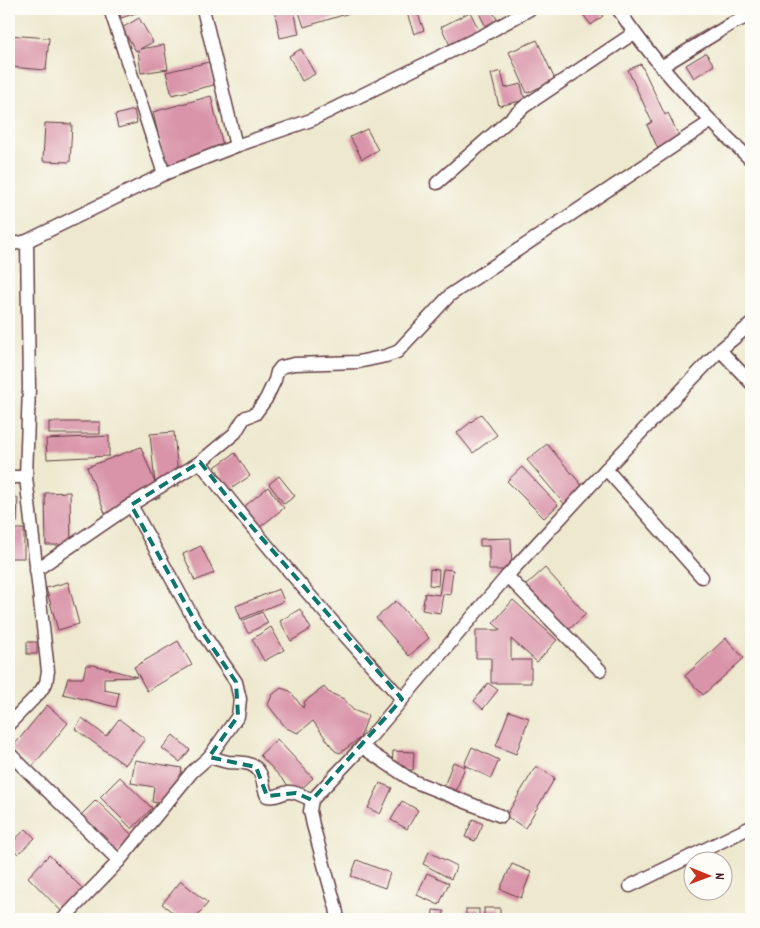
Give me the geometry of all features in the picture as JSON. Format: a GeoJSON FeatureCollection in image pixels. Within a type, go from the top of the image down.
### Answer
{"type":"FeatureCollection","features":[{"type":"Feature","properties":{"kind":"street"},"geometry":{"type":"LineString","coordinates":[[110,9],[164,174]]}},
{"type":"Feature","properties":{"kind":"street"},"geometry":{"type":"LineString","coordinates":[[203,9],[236,146]]}},
{"type":"Feature","properties":{"kind":"street"},"geometry":{"type":"LineString","coordinates":[[9,245],[27,242],[164,174],[311,120],[484,35],[530,9]]}},
{"type":"Feature","properties":{"kind":"street"},"geometry":{"type":"LineString","coordinates":[[618,9],[661,67],[710,122],[751,160]]}},
{"type":"Feature","properties":{"kind":"street"},"geometry":{"type":"LineString","coordinates":[[661,67],[731,24],[751,15]]}},
{"type":"Feature","properties":{"kind":"street"},"geometry":{"type":"LineString","coordinates":[[437,183],[526,106],[634,33]]}},
{"type":"Feature","properties":{"kind":"street"},"geometry":{"type":"LineString","coordinates":[[36,570],[131,505],[200,462],[235,433],[246,417],[255,414],[266,399],[277,372],[281,368],[294,364],[358,362],[397,352],[450,295],[710,122]]}},
{"type":"Feature","properties":{"kind":"street"},"geometry":{"type":"LineString","coordinates":[[9,724],[40,692],[46,683],[48,671],[26,477],[29,387],[27,242]]}},
{"type":"Feature","properties":{"kind":"street"},"geometry":{"type":"LineString","coordinates":[[338,919],[312,825],[310,811],[312,800],[362,746],[508,576],[606,469],[720,350],[751,324]]}},
{"type":"Feature","properties":{"kind":"street"},"geometry":{"type":"LineString","coordinates":[[720,350],[751,383]]}},
{"type":"Feature","properties":{"kind":"street"},"geometry":{"type":"LineString","coordinates":[[200,462],[251,527],[330,620],[402,699]]}},
{"type":"Feature","properties":{"kind":"street"},"geometry":{"type":"LineString","coordinates":[[606,469],[702,578]]}},
{"type":"Feature","properties":{"kind":"street"},"geometry":{"type":"LineString","coordinates":[[9,476],[26,477]]}},
{"type":"Feature","properties":{"kind":"street"},"geometry":{"type":"LineString","coordinates":[[63,919],[119,861],[192,772],[209,757],[238,716],[240,699],[236,682],[196,623],[131,505]]}},
{"type":"Feature","properties":{"kind":"street"},"geometry":{"type":"LineString","coordinates":[[508,576],[600,670]]}},
{"type":"Feature","properties":{"kind":"street"},"geometry":{"type":"LineString","coordinates":[[362,746],[412,781],[501,816]]}},
{"type":"Feature","properties":{"kind":"street"},"geometry":{"type":"LineString","coordinates":[[9,753],[119,861]]}},
{"type":"Feature","properties":{"kind":"street"},"geometry":{"type":"LineString","coordinates":[[209,757],[256,767],[261,775],[263,789],[267,796],[274,798],[287,792],[296,793],[312,800]]}},
{"type":"Feature","properties":{"kind":"street"},"geometry":{"type":"LineString","coordinates":[[630,886],[751,827]]}},
{"type":"Feature","properties":{"kind":"highlighted area"},"geometry":{"type":"Polygon","coordinates":[[[200,462],[239,512],[402,699],[312,800],[296,793],[267,796],[256,767],[209,757],[238,716],[236,682],[196,623],[131,505],[200,462]]]}},
{"type":"Feature","properties":{"kind":"building"},"geometry":{"type":"Polygon","coordinates":[[[118,9],[141,9],[142,11],[121,18],[118,9]]]}},
{"type":"Feature","properties":{"kind":"building"},"geometry":{"type":"Polygon","coordinates":[[[274,9],[294,9],[299,34],[280,38],[274,9]]]}},
{"type":"Feature","properties":{"kind":"building"},"geometry":{"type":"Polygon","coordinates":[[[298,9],[355,9],[356,11],[304,27],[298,9]]]}},
{"type":"Feature","properties":{"kind":"building"},"geometry":{"type":"Polygon","coordinates":[[[416,9],[424,30],[414,34],[407,13],[416,9]]]}},
{"type":"Feature","properties":{"kind":"building"},"geometry":{"type":"Polygon","coordinates":[[[481,9],[491,9],[498,21],[486,27],[478,11],[481,9]]]}},
{"type":"Feature","properties":{"kind":"building"},"geometry":{"type":"Polygon","coordinates":[[[579,9],[598,9],[603,16],[591,25],[579,9]]]}},
{"type":"Feature","properties":{"kind":"building"},"geometry":{"type":"Polygon","coordinates":[[[470,12],[482,36],[453,51],[441,27],[470,12]]]}},
{"type":"Feature","properties":{"kind":"building"},"geometry":{"type":"Polygon","coordinates":[[[139,18],[153,42],[140,49],[164,45],[168,69],[141,73],[138,50],[136,51],[122,28],[139,18]]]}},
{"type":"Feature","properties":{"kind":"building"},"geometry":{"type":"Polygon","coordinates":[[[714,25],[719,34],[693,50],[687,41],[714,25]]]}},
{"type":"Feature","properties":{"kind":"building"},"geometry":{"type":"Polygon","coordinates":[[[9,35],[49,38],[46,70],[9,67],[9,35]]]}},
{"type":"Feature","properties":{"kind":"building"},"geometry":{"type":"Polygon","coordinates":[[[537,40],[555,80],[527,93],[509,52],[537,40]]]}},
{"type":"Feature","properties":{"kind":"building"},"geometry":{"type":"Polygon","coordinates":[[[301,49],[315,74],[302,81],[289,56],[301,49]]]}},
{"type":"Feature","properties":{"kind":"building"},"geometry":{"type":"Polygon","coordinates":[[[706,53],[714,65],[694,78],[686,65],[706,53]]]}},
{"type":"Feature","properties":{"kind":"building"},"geometry":{"type":"Polygon","coordinates":[[[209,62],[214,85],[172,95],[166,72],[209,62]]]}},
{"type":"Feature","properties":{"kind":"building"},"geometry":{"type":"Polygon","coordinates":[[[641,64],[665,115],[668,113],[682,142],[660,153],[647,125],[652,122],[628,70],[641,64]]]}},
{"type":"Feature","properties":{"kind":"building"},"geometry":{"type":"Polygon","coordinates":[[[501,71],[505,88],[521,84],[525,100],[499,106],[491,74],[501,71]]]}},
{"type":"Feature","properties":{"kind":"building"},"geometry":{"type":"Polygon","coordinates":[[[211,96],[225,154],[166,168],[153,112],[211,96]]]}},
{"type":"Feature","properties":{"kind":"building"},"geometry":{"type":"Polygon","coordinates":[[[134,110],[137,123],[118,128],[115,115],[134,110]]]}},
{"type":"Feature","properties":{"kind":"building"},"geometry":{"type":"Polygon","coordinates":[[[45,123],[72,124],[70,162],[43,161],[45,123]]]}},
{"type":"Feature","properties":{"kind":"building"},"geometry":{"type":"Polygon","coordinates":[[[367,129],[378,150],[362,159],[350,137],[367,129]]]}},
{"type":"Feature","properties":{"kind":"building"},"geometry":{"type":"Polygon","coordinates":[[[481,414],[497,435],[473,453],[457,433],[481,414]]]}},
{"type":"Feature","properties":{"kind":"building"},"geometry":{"type":"Polygon","coordinates":[[[49,422],[100,422],[100,434],[49,434],[49,422]]]}},
{"type":"Feature","properties":{"kind":"building"},"geometry":{"type":"Polygon","coordinates":[[[174,432],[179,486],[157,488],[160,497],[107,518],[87,467],[141,447],[155,483],[150,434],[174,432]]]}},
{"type":"Feature","properties":{"kind":"building"},"geometry":{"type":"Polygon","coordinates":[[[109,436],[109,456],[47,459],[46,439],[109,436]]]}},
{"type":"Feature","properties":{"kind":"building"},"geometry":{"type":"Polygon","coordinates":[[[547,444],[585,489],[566,506],[527,460],[547,444]]]}},
{"type":"Feature","properties":{"kind":"building"},"geometry":{"type":"Polygon","coordinates":[[[235,453],[250,476],[229,490],[215,467],[235,453]]]}},
{"type":"Feature","properties":{"kind":"building"},"geometry":{"type":"Polygon","coordinates":[[[522,467],[558,505],[544,518],[507,481],[522,467]]]}},
{"type":"Feature","properties":{"kind":"building"},"geometry":{"type":"Polygon","coordinates":[[[279,476],[295,496],[284,504],[269,484],[279,476]]]}},
{"type":"Feature","properties":{"kind":"building"},"geometry":{"type":"Polygon","coordinates":[[[268,487],[284,508],[255,531],[239,511],[268,487]]]}},
{"type":"Feature","properties":{"kind":"building"},"geometry":{"type":"Polygon","coordinates":[[[70,492],[71,545],[46,545],[45,493],[70,492]]]}},
{"type":"Feature","properties":{"kind":"building"},"geometry":{"type":"Polygon","coordinates":[[[9,498],[18,498],[17,522],[9,522],[9,498]]]}},
{"type":"Feature","properties":{"kind":"building"},"geometry":{"type":"Polygon","coordinates":[[[9,529],[24,529],[24,558],[9,558],[9,529]]]}},
{"type":"Feature","properties":{"kind":"building"},"geometry":{"type":"Polygon","coordinates":[[[511,538],[512,570],[489,570],[489,546],[480,546],[480,539],[511,538]]]}},
{"type":"Feature","properties":{"kind":"building"},"geometry":{"type":"Polygon","coordinates":[[[201,546],[214,573],[195,581],[183,554],[201,546]]]}},
{"type":"Feature","properties":{"kind":"building"},"geometry":{"type":"Polygon","coordinates":[[[545,568],[586,614],[565,633],[524,587],[545,568]]]}},
{"type":"Feature","properties":{"kind":"building"},"geometry":{"type":"Polygon","coordinates":[[[430,569],[439,570],[438,586],[429,585],[430,569]]]}},
{"type":"Feature","properties":{"kind":"building"},"geometry":{"type":"Polygon","coordinates":[[[443,569],[453,570],[450,595],[443,594],[440,613],[422,610],[425,593],[439,595],[443,569]]]}},
{"type":"Feature","properties":{"kind":"building"},"geometry":{"type":"Polygon","coordinates":[[[68,582],[79,624],[58,630],[46,588],[68,582]]]}},
{"type":"Feature","properties":{"kind":"building"},"geometry":{"type":"Polygon","coordinates":[[[279,589],[284,601],[241,619],[236,606],[279,589]]]}},
{"type":"Feature","properties":{"kind":"building"},"geometry":{"type":"Polygon","coordinates":[[[513,600],[557,640],[537,662],[511,639],[511,660],[531,660],[531,683],[491,683],[491,658],[476,658],[476,630],[501,630],[493,623],[513,600]]]}},
{"type":"Feature","properties":{"kind":"building"},"geometry":{"type":"Polygon","coordinates":[[[396,601],[429,638],[409,656],[376,618],[396,601]]]}},
{"type":"Feature","properties":{"kind":"building"},"geometry":{"type":"Polygon","coordinates":[[[300,609],[311,629],[291,641],[280,621],[300,609]]]}},
{"type":"Feature","properties":{"kind":"building"},"geometry":{"type":"Polygon","coordinates":[[[262,612],[268,623],[248,633],[242,621],[262,612]]]}},
{"type":"Feature","properties":{"kind":"building"},"geometry":{"type":"Polygon","coordinates":[[[271,627],[284,650],[264,661],[252,639],[271,627]]]}},
{"type":"Feature","properties":{"kind":"building"},"geometry":{"type":"Polygon","coordinates":[[[726,638],[744,658],[703,695],[685,676],[726,638]]]}},
{"type":"Feature","properties":{"kind":"building"},"geometry":{"type":"Polygon","coordinates":[[[178,641],[192,665],[147,691],[134,667],[178,641]]]}},
{"type":"Feature","properties":{"kind":"building"},"geometry":{"type":"Polygon","coordinates":[[[27,642],[37,642],[37,654],[27,654],[27,642]]]}},
{"type":"Feature","properties":{"kind":"building"},"geometry":{"type":"Polygon","coordinates":[[[86,665],[94,665],[137,677],[104,678],[104,690],[119,693],[116,707],[63,694],[68,678],[83,678],[86,665]]]}},
{"type":"Feature","properties":{"kind":"building"},"geometry":{"type":"Polygon","coordinates":[[[488,683],[498,690],[483,709],[474,701],[488,683]]]}},
{"type":"Feature","properties":{"kind":"building"},"geometry":{"type":"Polygon","coordinates":[[[324,687],[328,692],[344,699],[353,710],[368,716],[360,738],[340,753],[335,751],[313,721],[298,733],[286,728],[268,705],[272,695],[281,688],[290,691],[303,708],[305,701],[324,687]]]}},
{"type":"Feature","properties":{"kind":"building"},"geometry":{"type":"Polygon","coordinates":[[[47,705],[68,723],[32,767],[11,749],[47,705]]]}},
{"type":"Feature","properties":{"kind":"building"},"geometry":{"type":"Polygon","coordinates":[[[509,711],[529,718],[516,754],[496,746],[509,711]]]}},
{"type":"Feature","properties":{"kind":"building"},"geometry":{"type":"Polygon","coordinates":[[[82,718],[106,736],[119,719],[145,739],[125,765],[75,729],[82,718]]]}},
{"type":"Feature","properties":{"kind":"building"},"geometry":{"type":"Polygon","coordinates":[[[173,735],[190,750],[180,762],[162,748],[173,735]]]}},
{"type":"Feature","properties":{"kind":"building"},"geometry":{"type":"Polygon","coordinates":[[[277,739],[313,778],[296,794],[260,755],[277,739]]]}},
{"type":"Feature","properties":{"kind":"building"},"geometry":{"type":"Polygon","coordinates":[[[472,747],[499,760],[491,778],[464,765],[472,747]]]}},
{"type":"Feature","properties":{"kind":"building"},"geometry":{"type":"Polygon","coordinates":[[[393,751],[414,752],[413,770],[392,769],[393,751]]]}},
{"type":"Feature","properties":{"kind":"building"},"geometry":{"type":"Polygon","coordinates":[[[135,760],[182,768],[175,806],[152,802],[154,787],[131,783],[135,760]]]}},
{"type":"Feature","properties":{"kind":"building"},"geometry":{"type":"Polygon","coordinates":[[[453,762],[465,767],[456,791],[462,793],[458,804],[440,797],[453,762]]]}},
{"type":"Feature","properties":{"kind":"building"},"geometry":{"type":"Polygon","coordinates":[[[536,766],[555,778],[525,828],[506,816],[536,766]]]}},
{"type":"Feature","properties":{"kind":"building"},"geometry":{"type":"Polygon","coordinates":[[[120,777],[152,808],[132,829],[100,797],[120,777]]]}},
{"type":"Feature","properties":{"kind":"building"},"geometry":{"type":"Polygon","coordinates":[[[380,783],[392,788],[380,814],[368,808],[380,783]]]}},
{"type":"Feature","properties":{"kind":"building"},"geometry":{"type":"Polygon","coordinates":[[[96,800],[133,836],[115,855],[78,818],[96,800]]]}},
{"type":"Feature","properties":{"kind":"building"},"geometry":{"type":"Polygon","coordinates":[[[402,801],[418,810],[407,829],[391,820],[402,801]]]}},
{"type":"Feature","properties":{"kind":"building"},"geometry":{"type":"Polygon","coordinates":[[[473,819],[483,824],[475,841],[465,837],[473,819]]]}},
{"type":"Feature","properties":{"kind":"building"},"geometry":{"type":"Polygon","coordinates":[[[26,829],[35,838],[18,854],[9,845],[26,829]]]}},
{"type":"Feature","properties":{"kind":"building"},"geometry":{"type":"Polygon","coordinates":[[[429,852],[457,866],[451,879],[423,864],[429,852]]]}},
{"type":"Feature","properties":{"kind":"building"},"geometry":{"type":"Polygon","coordinates":[[[49,855],[88,894],[66,916],[28,877],[49,855]]]}},
{"type":"Feature","properties":{"kind":"building"},"geometry":{"type":"Polygon","coordinates":[[[357,860],[390,873],[385,888],[351,876],[357,860]]]}},
{"type":"Feature","properties":{"kind":"building"},"geometry":{"type":"Polygon","coordinates":[[[512,864],[531,872],[521,898],[500,889],[512,864]]]}},
{"type":"Feature","properties":{"kind":"building"},"geometry":{"type":"Polygon","coordinates":[[[427,873],[449,883],[439,905],[417,895],[427,873]]]}},
{"type":"Feature","properties":{"kind":"building"},"geometry":{"type":"Polygon","coordinates":[[[181,881],[208,903],[194,919],[181,919],[162,904],[181,881]]]}},
{"type":"Feature","properties":{"kind":"building"},"geometry":{"type":"Polygon","coordinates":[[[484,908],[500,908],[500,919],[484,919],[484,908]]]}},
{"type":"Feature","properties":{"kind":"building"},"geometry":{"type":"Polygon","coordinates":[[[466,909],[479,909],[479,919],[466,919],[466,909]]]}},
{"type":"Feature","properties":{"kind":"building"},"geometry":{"type":"Polygon","coordinates":[[[433,910],[444,911],[443,919],[432,919],[433,910]]]}}]}
